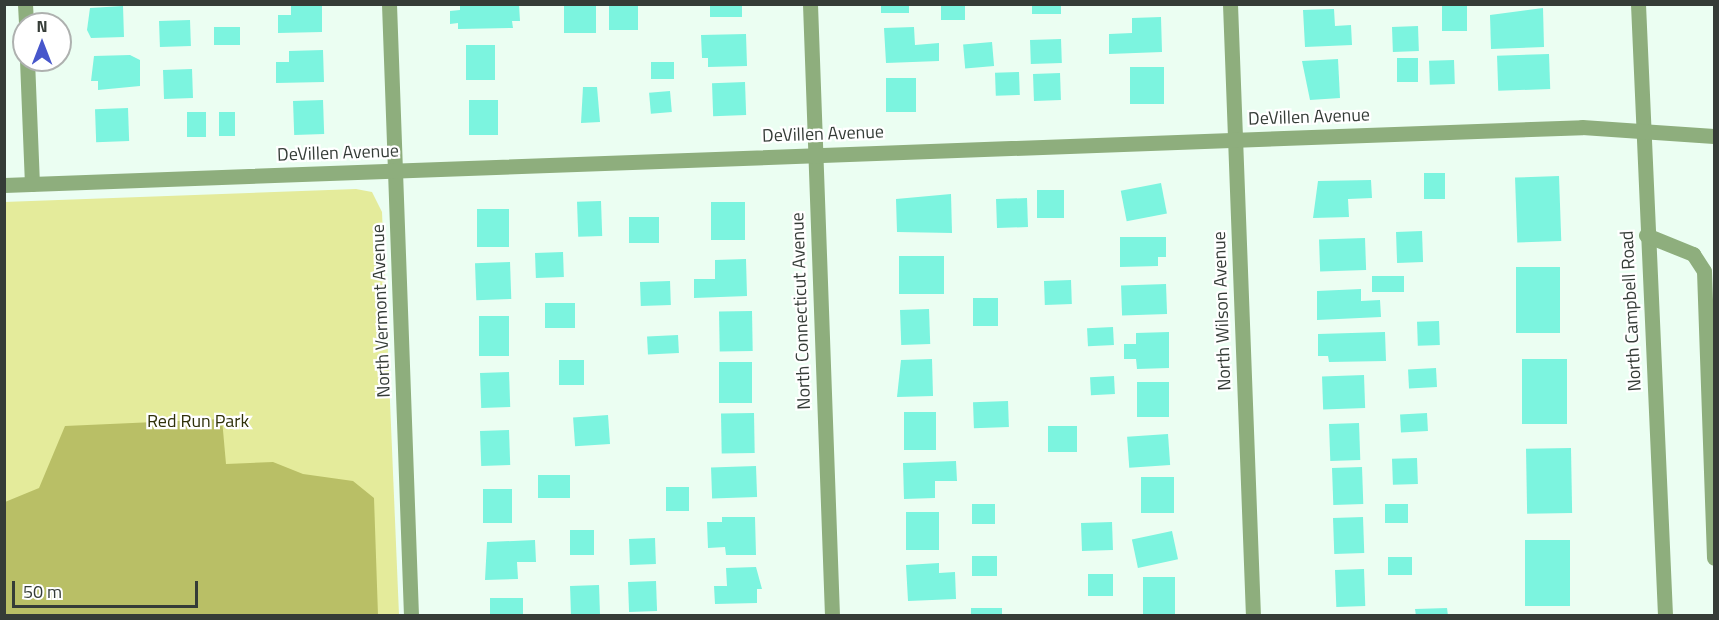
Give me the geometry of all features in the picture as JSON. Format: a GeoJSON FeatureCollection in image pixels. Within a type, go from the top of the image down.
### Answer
{"type":"FeatureCollection","features":[{"type":"Feature","properties":{"kind":"street","name":"North Vermont Avenue"},"geometry":{"type":"LineString","coordinates":[[389,4],[411,615]]}},
{"type":"Feature","properties":{"kind":"street","name":"North Connecticut Avenue"},"geometry":{"type":"LineString","coordinates":[[810,4],[832,615]]}},
{"type":"Feature","properties":{"kind":"street","name":"North Wilson Avenue"},"geometry":{"type":"LineString","coordinates":[[1230,4],[1253,615]]}},
{"type":"Feature","properties":{"kind":"street","name":"North Campbell Road"},"geometry":{"type":"LineString","coordinates":[[1638,4],[1646,235],[1665,615]]}},
{"type":"Feature","properties":{"kind":"street"},"geometry":{"type":"LineString","coordinates":[[27,72],[32,184]]}},
{"type":"Feature","properties":{"kind":"street","name":"DeVillen Avenue"},"geometry":{"type":"LineString","coordinates":[[4,185],[816,153],[1582,127],[1714,136]]}},
{"type":"Feature","properties":{"kind":"street"},"geometry":{"type":"LineString","coordinates":[[1646,235],[1693,254],[1704,271],[1714,558]]}},
{"type":"Feature","properties":{"kind":"green space","name":"Red Run Park"},"geometry":{"type":"Polygon","coordinates":[[[356,189],[372,192],[382,212],[399,615],[5,615],[4,202],[356,189]]]}},
{"type":"Feature","properties":{"kind":"green space"},"geometry":{"type":"Polygon","coordinates":[[[222,419],[226,464],[273,462],[303,474],[353,481],[374,498],[378,615],[5,615],[5,502],[39,488],[65,426],[222,419]]]}},
{"type":"Feature","properties":{"kind":"building"},"geometry":{"type":"Polygon","coordinates":[[[291,4],[322,4],[322,32],[278,33],[278,15],[291,15],[291,4]]]}},
{"type":"Feature","properties":{"kind":"building"},"geometry":{"type":"Polygon","coordinates":[[[460,4],[519,4],[520,21],[512,21],[513,28],[458,29],[458,23],[450,24],[450,11],[460,10],[460,4]]]}},
{"type":"Feature","properties":{"kind":"building"},"geometry":{"type":"Polygon","coordinates":[[[609,4],[638,4],[638,30],[609,30],[609,4]]]}},
{"type":"Feature","properties":{"kind":"building"},"geometry":{"type":"Polygon","coordinates":[[[710,4],[742,4],[742,17],[710,17],[710,4]]]}},
{"type":"Feature","properties":{"kind":"building"},"geometry":{"type":"Polygon","coordinates":[[[881,4],[909,4],[909,13],[881,13],[881,4]]]}},
{"type":"Feature","properties":{"kind":"building"},"geometry":{"type":"Polygon","coordinates":[[[941,4],[965,4],[965,20],[941,20],[941,4]]]}},
{"type":"Feature","properties":{"kind":"building"},"geometry":{"type":"Polygon","coordinates":[[[1032,4],[1061,4],[1061,14],[1032,14],[1032,4]]]}},
{"type":"Feature","properties":{"kind":"building"},"geometry":{"type":"Polygon","coordinates":[[[123,6],[124,37],[91,38],[87,30],[90,8],[123,6]]]}},
{"type":"Feature","properties":{"kind":"building"},"geometry":{"type":"Polygon","coordinates":[[[564,6],[596,6],[596,33],[564,33],[564,6]]]}},
{"type":"Feature","properties":{"kind":"building"},"geometry":{"type":"Polygon","coordinates":[[[1442,6],[1467,6],[1467,31],[1442,31],[1442,6]]]}},
{"type":"Feature","properties":{"kind":"building"},"geometry":{"type":"Polygon","coordinates":[[[1543,8],[1544,47],[1491,49],[1490,15],[1543,8]]]}},
{"type":"Feature","properties":{"kind":"building"},"geometry":{"type":"Polygon","coordinates":[[[1334,9],[1335,26],[1351,25],[1352,45],[1305,47],[1303,10],[1334,9]]]}},
{"type":"Feature","properties":{"kind":"building"},"geometry":{"type":"Polygon","coordinates":[[[1161,17],[1162,52],[1109,54],[1109,34],[1132,33],[1132,18],[1161,17]]]}},
{"type":"Feature","properties":{"kind":"building"},"geometry":{"type":"Polygon","coordinates":[[[190,20],[191,46],[160,47],[159,21],[190,20]]]}},
{"type":"Feature","properties":{"kind":"building"},"geometry":{"type":"Polygon","coordinates":[[[1418,26],[1419,51],[1393,52],[1392,27],[1418,26]]]}},
{"type":"Feature","properties":{"kind":"building"},"geometry":{"type":"Polygon","coordinates":[[[214,27],[240,27],[240,45],[214,45],[214,27]]]}},
{"type":"Feature","properties":{"kind":"building"},"geometry":{"type":"Polygon","coordinates":[[[914,27],[915,45],[939,43],[939,61],[886,63],[884,28],[914,27]]]}},
{"type":"Feature","properties":{"kind":"building"},"geometry":{"type":"Polygon","coordinates":[[[746,34],[747,66],[708,67],[708,58],[702,58],[701,35],[746,34]]]}},
{"type":"Feature","properties":{"kind":"building"},"geometry":{"type":"Polygon","coordinates":[[[1061,39],[1062,63],[1031,64],[1030,40],[1061,39]]]}},
{"type":"Feature","properties":{"kind":"building"},"geometry":{"type":"Polygon","coordinates":[[[992,42],[994,66],[965,68],[963,45],[992,42]]]}},
{"type":"Feature","properties":{"kind":"building"},"geometry":{"type":"Polygon","coordinates":[[[466,45],[495,45],[495,80],[466,80],[466,45]]]}},
{"type":"Feature","properties":{"kind":"building"},"geometry":{"type":"Polygon","coordinates":[[[323,50],[324,82],[276,83],[276,62],[289,62],[289,51],[323,50]]]}},
{"type":"Feature","properties":{"kind":"building"},"geometry":{"type":"Polygon","coordinates":[[[1549,54],[1550,89],[1498,91],[1497,56],[1549,54]]]}},
{"type":"Feature","properties":{"kind":"building"},"geometry":{"type":"Polygon","coordinates":[[[130,55],[140,60],[140,86],[98,90],[98,81],[91,81],[94,56],[130,55]]]}},
{"type":"Feature","properties":{"kind":"building"},"geometry":{"type":"Polygon","coordinates":[[[1397,58],[1418,58],[1418,82],[1397,82],[1397,58]]]}},
{"type":"Feature","properties":{"kind":"building"},"geometry":{"type":"Polygon","coordinates":[[[1338,59],[1340,98],[1310,100],[1302,61],[1338,59]]]}},
{"type":"Feature","properties":{"kind":"building"},"geometry":{"type":"Polygon","coordinates":[[[1454,60],[1455,84],[1430,85],[1429,61],[1454,60]]]}},
{"type":"Feature","properties":{"kind":"building"},"geometry":{"type":"Polygon","coordinates":[[[651,62],[674,62],[674,79],[651,79],[651,62]]]}},
{"type":"Feature","properties":{"kind":"building"},"geometry":{"type":"Polygon","coordinates":[[[1130,67],[1164,67],[1164,104],[1130,104],[1130,67]]]}},
{"type":"Feature","properties":{"kind":"building"},"geometry":{"type":"Polygon","coordinates":[[[192,69],[193,98],[164,99],[163,70],[192,69]]]}},
{"type":"Feature","properties":{"kind":"building"},"geometry":{"type":"Polygon","coordinates":[[[1019,72],[1020,95],[996,96],[995,73],[1019,72]]]}},
{"type":"Feature","properties":{"kind":"building"},"geometry":{"type":"Polygon","coordinates":[[[1060,73],[1061,100],[1034,101],[1033,74],[1060,73]]]}},
{"type":"Feature","properties":{"kind":"building"},"geometry":{"type":"Polygon","coordinates":[[[886,78],[916,78],[916,112],[886,112],[886,78]]]}},
{"type":"Feature","properties":{"kind":"building"},"geometry":{"type":"Polygon","coordinates":[[[745,82],[746,115],[713,116],[712,83],[745,82]]]}},
{"type":"Feature","properties":{"kind":"building"},"geometry":{"type":"Polygon","coordinates":[[[583,87],[597,87],[600,122],[581,123],[583,87]]]}},
{"type":"Feature","properties":{"kind":"building"},"geometry":{"type":"Polygon","coordinates":[[[670,91],[672,112],[651,114],[649,93],[670,91]]]}},
{"type":"Feature","properties":{"kind":"building"},"geometry":{"type":"Polygon","coordinates":[[[323,100],[324,134],[294,135],[293,101],[323,100]]]}},
{"type":"Feature","properties":{"kind":"building"},"geometry":{"type":"Polygon","coordinates":[[[469,100],[498,100],[498,135],[469,135],[469,100]]]}},
{"type":"Feature","properties":{"kind":"building"},"geometry":{"type":"Polygon","coordinates":[[[128,108],[129,141],[96,142],[95,109],[128,108]]]}},
{"type":"Feature","properties":{"kind":"building"},"geometry":{"type":"Polygon","coordinates":[[[187,112],[206,112],[206,137],[187,137],[187,112]]]}},
{"type":"Feature","properties":{"kind":"building"},"geometry":{"type":"Polygon","coordinates":[[[219,112],[235,112],[235,136],[219,136],[219,112]]]}},
{"type":"Feature","properties":{"kind":"building"},"geometry":{"type":"Polygon","coordinates":[[[1424,173],[1445,173],[1445,199],[1424,199],[1424,173]]]}},
{"type":"Feature","properties":{"kind":"building"},"geometry":{"type":"Polygon","coordinates":[[[1559,176],[1561,241],[1517,242],[1515,178],[1559,176]]]}},
{"type":"Feature","properties":{"kind":"building"},"geometry":{"type":"Polygon","coordinates":[[[1371,180],[1372,198],[1348,199],[1349,217],[1313,218],[1318,181],[1371,180]]]}},
{"type":"Feature","properties":{"kind":"building"},"geometry":{"type":"Polygon","coordinates":[[[1161,183],[1167,213],[1127,221],[1121,191],[1161,183]]]}},
{"type":"Feature","properties":{"kind":"building"},"geometry":{"type":"Polygon","coordinates":[[[1037,190],[1064,190],[1064,218],[1037,218],[1037,190]]]}},
{"type":"Feature","properties":{"kind":"building"},"geometry":{"type":"Polygon","coordinates":[[[951,194],[952,233],[897,232],[896,199],[951,194]]]}},
{"type":"Feature","properties":{"kind":"building"},"geometry":{"type":"Polygon","coordinates":[[[1027,198],[1028,227],[997,228],[996,199],[1027,198]]]}},
{"type":"Feature","properties":{"kind":"building"},"geometry":{"type":"Polygon","coordinates":[[[601,201],[602,236],[578,237],[577,202],[601,201]]]}},
{"type":"Feature","properties":{"kind":"building"},"geometry":{"type":"Polygon","coordinates":[[[711,202],[745,202],[745,240],[711,240],[711,202]]]}},
{"type":"Feature","properties":{"kind":"building"},"geometry":{"type":"Polygon","coordinates":[[[477,209],[509,209],[509,247],[477,247],[477,209]]]}},
{"type":"Feature","properties":{"kind":"building"},"geometry":{"type":"Polygon","coordinates":[[[629,217],[659,217],[659,243],[629,243],[629,217]]]}},
{"type":"Feature","properties":{"kind":"building"},"geometry":{"type":"Polygon","coordinates":[[[1422,231],[1423,262],[1397,263],[1396,232],[1422,231]]]}},
{"type":"Feature","properties":{"kind":"building"},"geometry":{"type":"Polygon","coordinates":[[[1120,237],[1166,237],[1166,257],[1158,257],[1158,266],[1120,267],[1120,237]]]}},
{"type":"Feature","properties":{"kind":"building"},"geometry":{"type":"Polygon","coordinates":[[[1365,238],[1366,270],[1320,272],[1319,240],[1365,238]]]}},
{"type":"Feature","properties":{"kind":"building"},"geometry":{"type":"Polygon","coordinates":[[[563,252],[564,277],[536,278],[535,253],[563,252]]]}},
{"type":"Feature","properties":{"kind":"building"},"geometry":{"type":"Polygon","coordinates":[[[899,256],[944,256],[944,294],[899,294],[899,256]]]}},
{"type":"Feature","properties":{"kind":"building"},"geometry":{"type":"Polygon","coordinates":[[[746,259],[747,296],[694,298],[694,279],[715,279],[715,260],[746,259]]]}},
{"type":"Feature","properties":{"kind":"building"},"geometry":{"type":"Polygon","coordinates":[[[510,262],[511,299],[476,300],[475,263],[510,262]]]}},
{"type":"Feature","properties":{"kind":"building"},"geometry":{"type":"Polygon","coordinates":[[[1516,267],[1560,267],[1560,333],[1516,333],[1516,267]]]}},
{"type":"Feature","properties":{"kind":"building"},"geometry":{"type":"Polygon","coordinates":[[[1372,276],[1404,276],[1404,292],[1372,292],[1372,276]]]}},
{"type":"Feature","properties":{"kind":"building"},"geometry":{"type":"Polygon","coordinates":[[[1071,280],[1072,304],[1045,305],[1044,281],[1071,280]]]}},
{"type":"Feature","properties":{"kind":"building"},"geometry":{"type":"Polygon","coordinates":[[[670,281],[671,305],[641,306],[640,282],[670,281]]]}},
{"type":"Feature","properties":{"kind":"building"},"geometry":{"type":"Polygon","coordinates":[[[1166,284],[1167,314],[1122,316],[1121,286],[1166,284]]]}},
{"type":"Feature","properties":{"kind":"building"},"geometry":{"type":"Polygon","coordinates":[[[1361,289],[1361,301],[1380,300],[1381,317],[1317,320],[1317,291],[1361,289]]]}},
{"type":"Feature","properties":{"kind":"building"},"geometry":{"type":"Polygon","coordinates":[[[973,298],[998,298],[998,326],[973,326],[973,298]]]}},
{"type":"Feature","properties":{"kind":"building"},"geometry":{"type":"Polygon","coordinates":[[[545,303],[575,303],[575,328],[545,328],[545,303]]]}},
{"type":"Feature","properties":{"kind":"building"},"geometry":{"type":"Polygon","coordinates":[[[929,309],[930,344],[901,345],[900,310],[929,309]]]}},
{"type":"Feature","properties":{"kind":"building"},"geometry":{"type":"Polygon","coordinates":[[[752,311],[753,351],[720,352],[719,312],[752,311]]]}},
{"type":"Feature","properties":{"kind":"building"},"geometry":{"type":"Polygon","coordinates":[[[479,316],[509,316],[509,356],[479,356],[479,316]]]}},
{"type":"Feature","properties":{"kind":"building"},"geometry":{"type":"Polygon","coordinates":[[[1439,321],[1440,345],[1418,346],[1417,322],[1439,321]]]}},
{"type":"Feature","properties":{"kind":"building"},"geometry":{"type":"Polygon","coordinates":[[[1113,327],[1114,345],[1088,346],[1087,328],[1113,327]]]}},
{"type":"Feature","properties":{"kind":"building"},"geometry":{"type":"Polygon","coordinates":[[[1169,332],[1169,368],[1137,369],[1136,359],[1124,359],[1124,344],[1136,344],[1136,333],[1169,332]]]}},
{"type":"Feature","properties":{"kind":"building"},"geometry":{"type":"Polygon","coordinates":[[[1385,332],[1386,361],[1329,362],[1328,356],[1318,356],[1318,334],[1385,332]]]}},
{"type":"Feature","properties":{"kind":"building"},"geometry":{"type":"Polygon","coordinates":[[[678,335],[679,353],[648,355],[647,337],[678,335]]]}},
{"type":"Feature","properties":{"kind":"building"},"geometry":{"type":"Polygon","coordinates":[[[932,359],[933,396],[897,397],[901,360],[932,359]]]}},
{"type":"Feature","properties":{"kind":"building"},"geometry":{"type":"Polygon","coordinates":[[[1522,359],[1567,359],[1567,424],[1522,424],[1522,359]]]}},
{"type":"Feature","properties":{"kind":"building"},"geometry":{"type":"Polygon","coordinates":[[[559,360],[584,360],[584,385],[559,385],[559,360]]]}},
{"type":"Feature","properties":{"kind":"building"},"geometry":{"type":"Polygon","coordinates":[[[719,362],[752,362],[752,403],[719,403],[719,362]]]}},
{"type":"Feature","properties":{"kind":"building"},"geometry":{"type":"Polygon","coordinates":[[[1436,368],[1437,387],[1409,388],[1408,369],[1436,368]]]}},
{"type":"Feature","properties":{"kind":"building"},"geometry":{"type":"Polygon","coordinates":[[[509,372],[510,407],[481,408],[480,373],[509,372]]]}},
{"type":"Feature","properties":{"kind":"building"},"geometry":{"type":"Polygon","coordinates":[[[1364,375],[1365,408],[1323,409],[1322,376],[1364,375]]]}},
{"type":"Feature","properties":{"kind":"building"},"geometry":{"type":"Polygon","coordinates":[[[1114,376],[1115,394],[1091,395],[1090,377],[1114,376]]]}},
{"type":"Feature","properties":{"kind":"building"},"geometry":{"type":"Polygon","coordinates":[[[1137,382],[1169,382],[1169,417],[1137,417],[1137,382]]]}},
{"type":"Feature","properties":{"kind":"building"},"geometry":{"type":"Polygon","coordinates":[[[1008,401],[1009,427],[974,428],[973,402],[1008,401]]]}},
{"type":"Feature","properties":{"kind":"building"},"geometry":{"type":"Polygon","coordinates":[[[904,412],[936,412],[936,450],[904,450],[904,412]]]}},
{"type":"Feature","properties":{"kind":"building"},"geometry":{"type":"Polygon","coordinates":[[[754,413],[755,453],[722,454],[721,414],[754,413]]]}},
{"type":"Feature","properties":{"kind":"building"},"geometry":{"type":"Polygon","coordinates":[[[1427,413],[1428,431],[1401,432],[1400,414],[1427,413]]]}},
{"type":"Feature","properties":{"kind":"building"},"geometry":{"type":"Polygon","coordinates":[[[608,415],[610,444],[575,446],[573,417],[608,415]]]}},
{"type":"Feature","properties":{"kind":"building"},"geometry":{"type":"Polygon","coordinates":[[[1359,423],[1360,460],[1330,461],[1329,424],[1359,423]]]}},
{"type":"Feature","properties":{"kind":"building"},"geometry":{"type":"Polygon","coordinates":[[[1048,426],[1077,426],[1077,452],[1048,452],[1048,426]]]}},
{"type":"Feature","properties":{"kind":"building"},"geometry":{"type":"Polygon","coordinates":[[[509,430],[510,465],[481,466],[480,431],[509,430]]]}},
{"type":"Feature","properties":{"kind":"building"},"geometry":{"type":"Polygon","coordinates":[[[1168,434],[1170,465],[1129,468],[1127,437],[1168,434]]]}},
{"type":"Feature","properties":{"kind":"building"},"geometry":{"type":"Polygon","coordinates":[[[1571,448],[1572,513],[1527,514],[1526,449],[1571,448]]]}},
{"type":"Feature","properties":{"kind":"building"},"geometry":{"type":"Polygon","coordinates":[[[1417,458],[1418,484],[1393,485],[1392,459],[1417,458]]]}},
{"type":"Feature","properties":{"kind":"building"},"geometry":{"type":"Polygon","coordinates":[[[956,461],[957,481],[935,481],[935,498],[904,499],[903,463],[956,461]]]}},
{"type":"Feature","properties":{"kind":"building"},"geometry":{"type":"Polygon","coordinates":[[[756,466],[757,497],[712,499],[711,468],[756,466]]]}},
{"type":"Feature","properties":{"kind":"building"},"geometry":{"type":"Polygon","coordinates":[[[1362,467],[1363,504],[1333,505],[1332,468],[1362,467]]]}},
{"type":"Feature","properties":{"kind":"building"},"geometry":{"type":"Polygon","coordinates":[[[538,475],[570,475],[570,498],[538,498],[538,475]]]}},
{"type":"Feature","properties":{"kind":"building"},"geometry":{"type":"Polygon","coordinates":[[[1141,477],[1174,477],[1174,513],[1141,513],[1141,477]]]}},
{"type":"Feature","properties":{"kind":"building"},"geometry":{"type":"Polygon","coordinates":[[[666,487],[689,487],[689,511],[666,511],[666,487]]]}},
{"type":"Feature","properties":{"kind":"building"},"geometry":{"type":"Polygon","coordinates":[[[483,489],[512,489],[512,523],[483,523],[483,489]]]}},
{"type":"Feature","properties":{"kind":"building"},"geometry":{"type":"Polygon","coordinates":[[[972,504],[995,504],[995,524],[972,524],[972,504]]]}},
{"type":"Feature","properties":{"kind":"building"},"geometry":{"type":"Polygon","coordinates":[[[1385,504],[1408,504],[1408,523],[1385,523],[1385,504]]]}},
{"type":"Feature","properties":{"kind":"building"},"geometry":{"type":"Polygon","coordinates":[[[906,512],[939,512],[939,550],[906,550],[906,512]]]}},
{"type":"Feature","properties":{"kind":"building"},"geometry":{"type":"Polygon","coordinates":[[[722,517],[755,517],[756,555],[726,555],[725,547],[708,548],[707,522],[722,522],[722,517]]]}},
{"type":"Feature","properties":{"kind":"building"},"geometry":{"type":"Polygon","coordinates":[[[1363,517],[1364,553],[1334,554],[1333,518],[1363,517]]]}},
{"type":"Feature","properties":{"kind":"building"},"geometry":{"type":"Polygon","coordinates":[[[1112,522],[1113,550],[1082,551],[1081,523],[1112,522]]]}},
{"type":"Feature","properties":{"kind":"building"},"geometry":{"type":"Polygon","coordinates":[[[570,530],[594,530],[594,555],[570,555],[570,530]]]}},
{"type":"Feature","properties":{"kind":"building"},"geometry":{"type":"Polygon","coordinates":[[[1172,531],[1178,559],[1138,568],[1132,540],[1172,531]]]}},
{"type":"Feature","properties":{"kind":"building"},"geometry":{"type":"Polygon","coordinates":[[[655,538],[656,564],[630,565],[629,539],[655,538]]]}},
{"type":"Feature","properties":{"kind":"building"},"geometry":{"type":"Polygon","coordinates":[[[535,540],[536,562],[517,562],[518,579],[485,580],[487,542],[535,540]]]}},
{"type":"Feature","properties":{"kind":"building"},"geometry":{"type":"Polygon","coordinates":[[[1525,540],[1570,540],[1570,606],[1525,606],[1525,540]]]}},
{"type":"Feature","properties":{"kind":"building"},"geometry":{"type":"Polygon","coordinates":[[[972,556],[997,556],[997,576],[972,576],[972,556]]]}},
{"type":"Feature","properties":{"kind":"building"},"geometry":{"type":"Polygon","coordinates":[[[1388,557],[1412,557],[1412,575],[1388,575],[1388,557]]]}},
{"type":"Feature","properties":{"kind":"building"},"geometry":{"type":"Polygon","coordinates":[[[939,563],[939,573],[955,572],[956,599],[908,601],[906,565],[939,563]]]}},
{"type":"Feature","properties":{"kind":"building"},"geometry":{"type":"Polygon","coordinates":[[[756,567],[762,589],[757,589],[757,603],[715,604],[714,586],[727,586],[726,568],[756,567]]]}},
{"type":"Feature","properties":{"kind":"building"},"geometry":{"type":"Polygon","coordinates":[[[1364,569],[1365,606],[1336,607],[1335,570],[1364,569]]]}},
{"type":"Feature","properties":{"kind":"building"},"geometry":{"type":"Polygon","coordinates":[[[1088,574],[1113,574],[1113,596],[1088,596],[1088,574]]]}},
{"type":"Feature","properties":{"kind":"building"},"geometry":{"type":"Polygon","coordinates":[[[1143,577],[1175,577],[1175,615],[1143,615],[1143,577]]]}},
{"type":"Feature","properties":{"kind":"building"},"geometry":{"type":"Polygon","coordinates":[[[656,581],[657,611],[629,612],[628,582],[656,581]]]}},
{"type":"Feature","properties":{"kind":"building"},"geometry":{"type":"Polygon","coordinates":[[[599,585],[600,614],[571,615],[570,586],[599,585]]]}},
{"type":"Feature","properties":{"kind":"building"},"geometry":{"type":"Polygon","coordinates":[[[490,598],[523,598],[523,616],[490,616],[490,598]]]}},
{"type":"Feature","properties":{"kind":"building"},"geometry":{"type":"Polygon","coordinates":[[[971,608],[1002,608],[1002,616],[971,616],[971,608]]]}},
{"type":"Feature","properties":{"kind":"building"},"geometry":{"type":"Polygon","coordinates":[[[1447,608],[1448,616],[1416,616],[1415,609],[1447,608]]]}}]}
